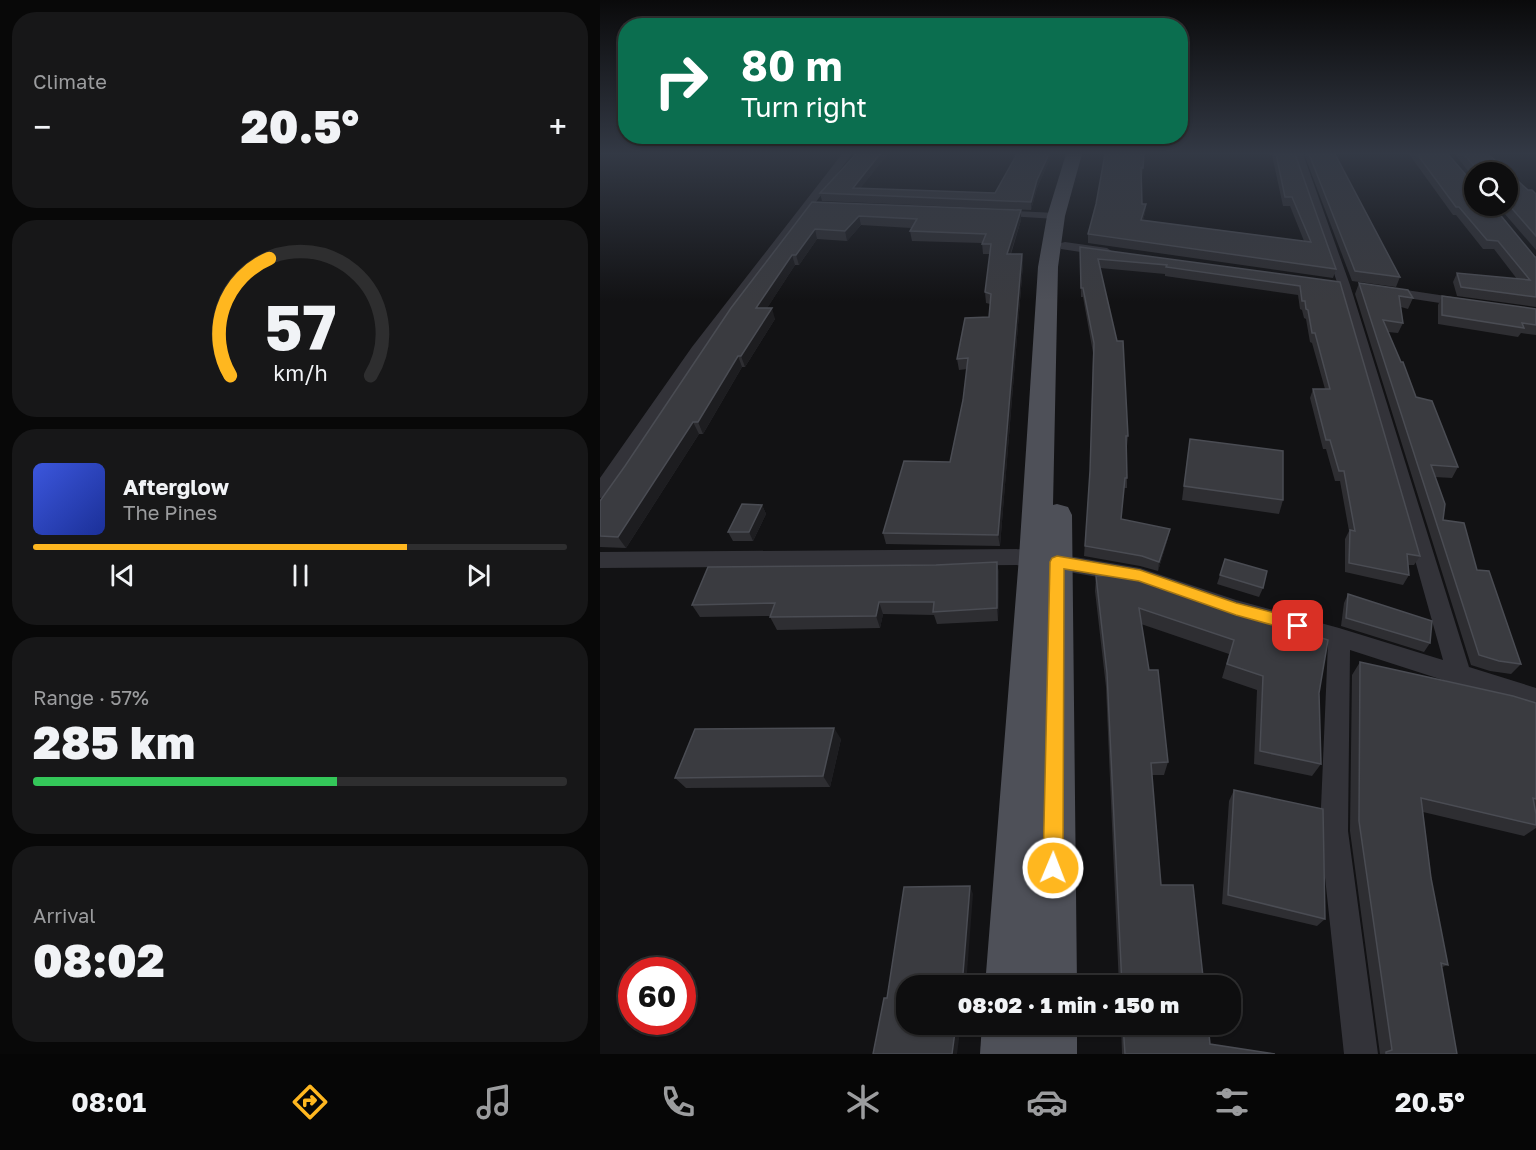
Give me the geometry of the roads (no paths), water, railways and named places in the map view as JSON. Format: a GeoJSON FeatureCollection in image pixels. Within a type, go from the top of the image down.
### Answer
{"type":"FeatureCollection","features":[{"type":"Feature","properties":{"kind":"main road"},"geometry":{"type":"LineString","coordinates":[[1012,975],[1058,404],[1061,231],[1066,203]]}},
{"type":"Feature","properties":{"kind":"main road"},"geometry":{"type":"LineString","coordinates":[[1061,231],[1070,203]]}},
{"type":"Feature","properties":{"kind":"main road"},"geometry":{"type":"LineString","coordinates":[[1046,559],[1051,975]]}},
{"type":"Feature","properties":{"kind":"main road"},"geometry":{"type":"LineString","coordinates":[[1007,1054],[1008,1035]]}},
{"type":"Feature","properties":{"kind":"main road"},"geometry":{"type":"LineString","coordinates":[[1050,1035],[1050,1054]]}},
{"type":"Feature","properties":{"kind":"street"},"geometry":{"type":"LineString","coordinates":[[600,492],[697,350],[816,203]]}},
{"type":"Feature","properties":{"kind":"street"},"geometry":{"type":"LineString","coordinates":[[1315,203],[1343,285],[1459,674]]}},
{"type":"Feature","properties":{"kind":"street"},"geometry":{"type":"LineString","coordinates":[[980,213],[1061,231],[1123,254]]}},
{"type":"Feature","properties":{"kind":"street"},"geometry":{"type":"LineString","coordinates":[[1377,290],[1479,305]]}},
{"type":"Feature","properties":{"kind":"street"},"geometry":{"type":"LineString","coordinates":[[600,560],[1046,559],[1140,576],[1236,609],[1339,637],[1536,699]]}},
{"type":"Feature","properties":{"kind":"street"},"geometry":{"type":"LineString","coordinates":[[1339,637],[1334,831],[1361,1054]]}}]}
